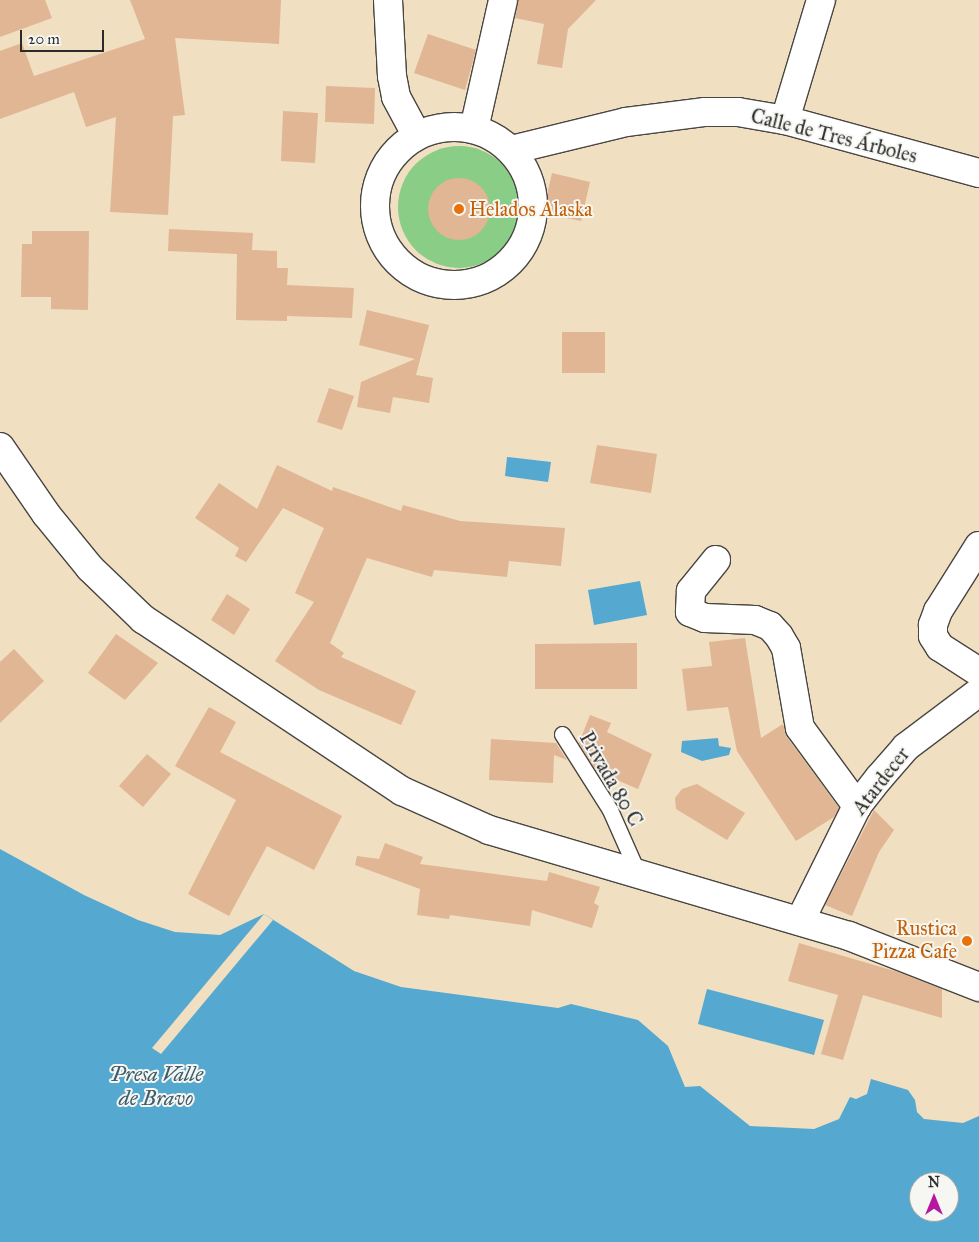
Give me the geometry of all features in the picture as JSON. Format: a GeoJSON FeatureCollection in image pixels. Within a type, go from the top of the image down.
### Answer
{"type":"FeatureCollection","features":[{"type":"Feature","properties":{"kind":"street"},"geometry":{"type":"LineString","coordinates":[[388,0],[392,76],[399,104],[417,136]]}},
{"type":"Feature","properties":{"kind":"street"},"geometry":{"type":"LineString","coordinates":[[474,129],[502,0]]}},
{"type":"Feature","properties":{"kind":"street"},"geometry":{"type":"LineString","coordinates":[[785,120],[820,0]]}},
{"type":"Feature","properties":{"kind":"street","name":"Calle de Tres Árboles"},"geometry":{"type":"LineString","coordinates":[[511,150],[662,116],[738,112],[785,120],[979,173]]}},
{"type":"Feature","properties":{"kind":"street"},"geometry":{"type":"LineString","coordinates":[[445,127],[474,129],[494,138],[511,150],[530,179],[534,196],[534,213],[524,245],[510,262],[492,276],[470,284],[448,285],[426,280],[406,269],[390,253],[379,233],[375,211],[379,181],[398,149],[417,136],[445,127]]}},
{"type":"Feature","properties":{"kind":"street"},"geometry":{"type":"LineString","coordinates":[[0,447],[46,514],[90,568],[144,619],[353,761],[402,791],[489,830],[637,871],[850,936],[979,987]]}},
{"type":"Feature","properties":{"kind":"street"},"geometry":{"type":"LineString","coordinates":[[979,546],[938,611],[933,625],[933,636],[940,647],[979,672]]}},
{"type":"Feature","properties":{"kind":"street"},"geometry":{"type":"LineString","coordinates":[[716,560],[691,591],[690,612],[705,618],[755,620],[770,626],[779,636],[786,648],[800,728],[857,806]]}},
{"type":"Feature","properties":{"kind":"street","name":"Atardecer"},"geometry":{"type":"LineString","coordinates":[[800,921],[857,806],[906,747],[979,692]]}},
{"type":"Feature","properties":{"kind":"lane","name":"Privada 80 C"},"geometry":{"type":"LineString","coordinates":[[562,734],[610,810],[637,871]]}},
{"type":"Feature","properties":{"kind":"green space"},"geometry":{"type":"Polygon","coordinates":[[[459,146],[483,150],[502,164],[516,183],[520,207],[516,231],[502,250],[483,264],[459,268],[435,264],[416,250],[402,231],[398,207],[402,183],[416,164],[435,150],[459,146]]]}},
{"type":"Feature","properties":{"kind":"water"},"geometry":{"type":"Polygon","coordinates":[[[507,457],[551,462],[548,482],[505,476],[507,457]]]}},
{"type":"Feature","properties":{"kind":"water"},"geometry":{"type":"Polygon","coordinates":[[[640,581],[647,615],[594,625],[588,590],[640,581]]]}},
{"type":"Feature","properties":{"kind":"water"},"geometry":{"type":"Polygon","coordinates":[[[718,738],[719,746],[731,748],[729,755],[702,761],[681,752],[682,741],[718,738]]]}},
{"type":"Feature","properties":{"kind":"water","name":"Presa Valle de Bravo"},"geometry":{"type":"Polygon","coordinates":[[[0,849],[84,895],[138,920],[175,932],[220,935],[264,914],[354,971],[401,987],[558,1008],[571,1004],[638,1020],[668,1046],[685,1087],[700,1086],[750,1126],[814,1129],[839,1119],[850,1097],[856,1099],[867,1094],[871,1079],[908,1090],[915,1100],[917,1112],[924,1119],[963,1123],[979,1116],[979,1242],[0,1242],[0,849]]]}},
{"type":"Feature","properties":{"kind":"water"},"geometry":{"type":"Polygon","coordinates":[[[707,989],[824,1020],[814,1055],[698,1024],[707,989]]]}},
{"type":"Feature","properties":{"kind":"pier"},"geometry":{"type":"Polygon","coordinates":[[[264,914],[273,920],[161,1054],[152,1048],[264,914]]]}},
{"type":"Feature","properties":{"kind":"building"},"geometry":{"type":"Polygon","coordinates":[[[0,0],[45,0],[52,18],[0,37],[0,0]]]}},
{"type":"Feature","properties":{"kind":"building"},"geometry":{"type":"Polygon","coordinates":[[[130,0],[281,0],[279,44],[175,38],[185,115],[173,116],[168,215],[110,212],[116,117],[86,127],[74,92],[0,119],[0,51],[22,43],[34,76],[145,39],[130,0]]]}},
{"type":"Feature","properties":{"kind":"building"},"geometry":{"type":"Polygon","coordinates":[[[518,0],[596,0],[568,29],[562,68],[537,64],[544,24],[515,18],[518,0]]]}},
{"type":"Feature","properties":{"kind":"building"},"geometry":{"type":"Polygon","coordinates":[[[428,34],[476,50],[465,90],[414,73],[428,34]]]}},
{"type":"Feature","properties":{"kind":"building"},"geometry":{"type":"Polygon","coordinates":[[[326,86],[375,88],[374,124],[325,122],[326,86]]]}},
{"type":"Feature","properties":{"kind":"building"},"geometry":{"type":"Polygon","coordinates":[[[283,111],[318,113],[315,163],[281,161],[283,111]]]}},
{"type":"Feature","properties":{"kind":"building"},"geometry":{"type":"Polygon","coordinates":[[[552,173],[590,182],[581,221],[543,213],[552,173]]]}},
{"type":"Feature","properties":{"kind":"building","name":"Helados Alaska"},"geometry":{"type":"Polygon","coordinates":[[[453,178],[465,178],[481,187],[488,197],[490,209],[488,221],[481,231],[465,240],[453,240],[442,235],[433,226],[428,215],[428,203],[433,192],[442,183],[453,178]]]}},
{"type":"Feature","properties":{"kind":"building"},"geometry":{"type":"Polygon","coordinates":[[[169,229],[253,233],[252,250],[277,251],[277,268],[288,268],[287,285],[354,288],[352,318],[287,316],[287,321],[236,320],[237,254],[168,251],[169,229]]]}},
{"type":"Feature","properties":{"kind":"building"},"geometry":{"type":"Polygon","coordinates":[[[32,231],[89,231],[88,310],[51,309],[51,297],[21,297],[22,244],[32,244],[32,231]]]}},
{"type":"Feature","properties":{"kind":"building"},"geometry":{"type":"Polygon","coordinates":[[[367,310],[429,325],[416,375],[433,378],[429,403],[393,397],[390,413],[357,407],[361,382],[415,359],[359,345],[367,310]]]}},
{"type":"Feature","properties":{"kind":"building"},"geometry":{"type":"Polygon","coordinates":[[[562,332],[605,332],[605,373],[562,373],[562,332]]]}},
{"type":"Feature","properties":{"kind":"building"},"geometry":{"type":"Polygon","coordinates":[[[329,388],[354,396],[342,430],[317,422],[329,388]]]}},
{"type":"Feature","properties":{"kind":"building"},"geometry":{"type":"Polygon","coordinates":[[[597,445],[657,454],[651,493],[590,483],[597,445]]]}},
{"type":"Feature","properties":{"kind":"building"},"geometry":{"type":"Polygon","coordinates":[[[277,465],[332,491],[333,487],[401,511],[403,505],[460,521],[565,528],[561,566],[509,561],[507,577],[434,570],[432,577],[367,558],[330,643],[344,653],[341,657],[416,691],[401,725],[319,690],[275,661],[314,602],[295,593],[324,528],[283,508],[246,562],[235,556],[239,548],[195,518],[219,483],[257,509],[277,465]]]}},
{"type":"Feature","properties":{"kind":"building"},"geometry":{"type":"Polygon","coordinates":[[[227,594],[250,609],[234,635],[211,620],[227,594]]]}},
{"type":"Feature","properties":{"kind":"building"},"geometry":{"type":"Polygon","coordinates":[[[116,634],[158,663],[125,700],[88,673],[116,634]]]}},
{"type":"Feature","properties":{"kind":"building"},"geometry":{"type":"Polygon","coordinates":[[[745,638],[761,738],[783,724],[787,737],[839,808],[834,817],[796,841],[737,751],[728,707],[687,711],[682,669],[712,666],[709,642],[745,638]]]}},
{"type":"Feature","properties":{"kind":"building"},"geometry":{"type":"Polygon","coordinates":[[[637,643],[637,689],[535,689],[535,644],[637,643]]]}},
{"type":"Feature","properties":{"kind":"building"},"geometry":{"type":"Polygon","coordinates":[[[14,649],[44,681],[0,723],[0,662],[14,649]]]}},
{"type":"Feature","properties":{"kind":"building"},"geometry":{"type":"Polygon","coordinates":[[[209,707],[236,722],[220,752],[342,816],[314,870],[267,846],[229,916],[188,894],[236,800],[175,766],[209,707]]]}},
{"type":"Feature","properties":{"kind":"building"},"geometry":{"type":"Polygon","coordinates":[[[590,715],[611,723],[607,732],[652,754],[638,789],[596,771],[579,743],[590,715]]]}},
{"type":"Feature","properties":{"kind":"building"},"geometry":{"type":"Polygon","coordinates":[[[491,739],[556,743],[567,760],[554,755],[553,783],[489,780],[491,739]]]}},
{"type":"Feature","properties":{"kind":"building"},"geometry":{"type":"Polygon","coordinates":[[[147,754],[171,774],[143,807],[119,786],[147,754]]]}},
{"type":"Feature","properties":{"kind":"building"},"geometry":{"type":"Polygon","coordinates":[[[697,784],[745,813],[727,840],[676,809],[675,798],[682,789],[697,784]]]}},
{"type":"Feature","properties":{"kind":"building"},"geometry":{"type":"Polygon","coordinates":[[[874,810],[894,830],[879,852],[852,916],[825,905],[874,810]]]}},
{"type":"Feature","properties":{"kind":"building"},"geometry":{"type":"Polygon","coordinates":[[[385,843],[423,857],[420,864],[547,881],[549,872],[600,887],[594,903],[599,906],[592,928],[532,910],[530,926],[450,915],[449,919],[417,915],[420,889],[355,865],[357,856],[379,859],[385,843]]]}},
{"type":"Feature","properties":{"kind":"building"},"geometry":{"type":"Polygon","coordinates":[[[799,943],[898,972],[942,989],[942,1018],[863,995],[843,1060],[821,1054],[838,995],[788,981],[799,943]]]}},
{"type":"Feature","properties":{"kind":"place","name":"Helados Alaska"},"geometry":{"type":"Point","coordinates":[459,209]}},
{"type":"Feature","properties":{"kind":"place","name":"Rustica Pizza Cafe"},"geometry":{"type":"Point","coordinates":[967,941]}}]}
